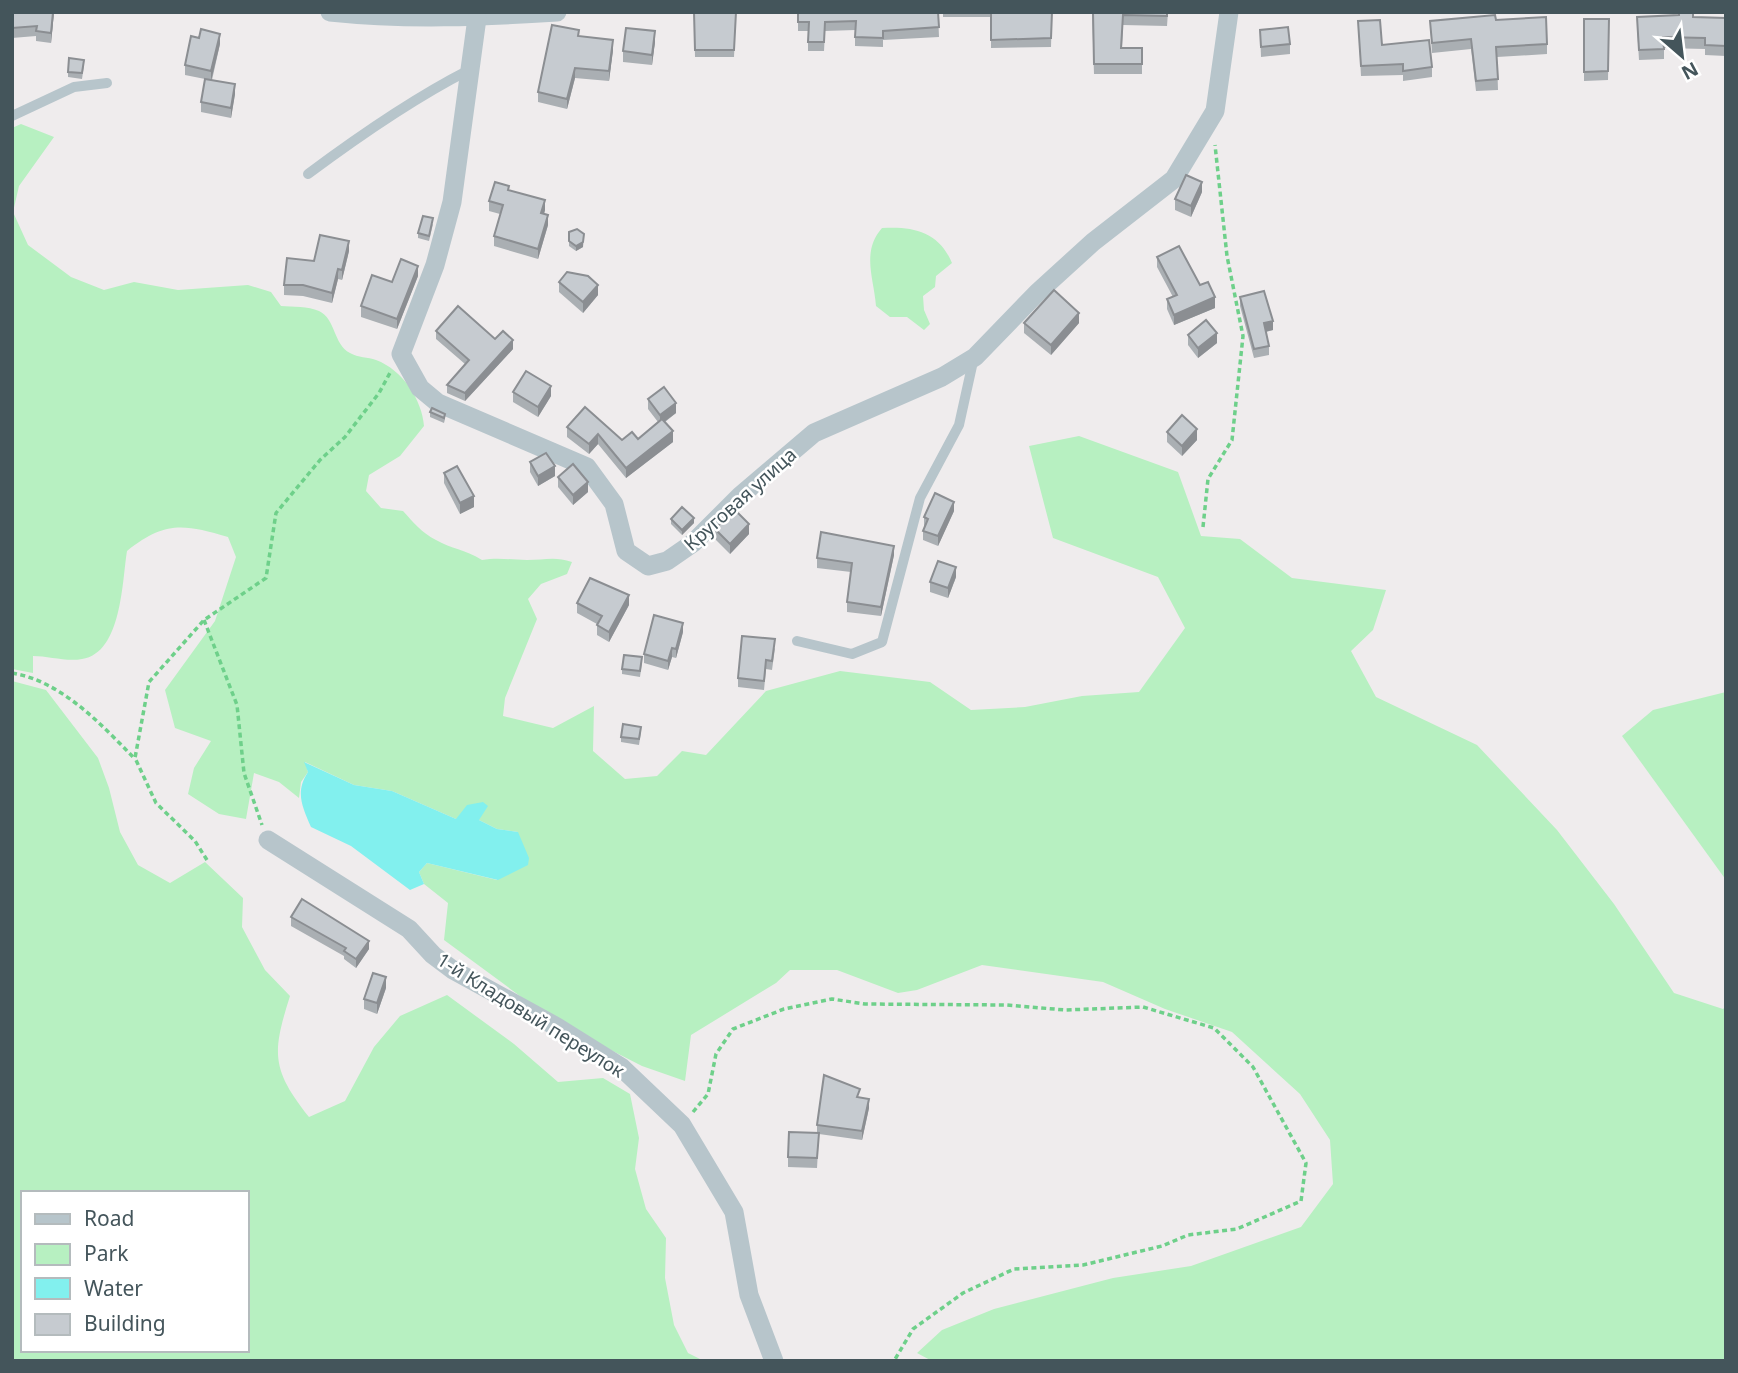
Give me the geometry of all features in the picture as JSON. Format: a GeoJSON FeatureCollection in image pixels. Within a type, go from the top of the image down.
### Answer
{"type":"FeatureCollection","features":[{"type":"Feature","properties":{"kind":"street"},"geometry":{"type":"LineString","coordinates":[[330,12],[383,18],[477,18],[557,12]]}},
{"type":"Feature","properties":{"kind":"street","name":"Круговая улица"},"geometry":{"type":"LineString","coordinates":[[401,354],[420,388],[439,403],[587,467],[614,504],[626,551],[648,566],[667,561],[692,543],[740,496],[814,433],[942,377],[975,357],[1037,293],[1093,242],[1174,179],[1215,111],[1229,12]]}},
{"type":"Feature","properties":{"kind":"street"},"geometry":{"type":"LineString","coordinates":[[401,354],[435,265],[452,202],[477,18]]}},
{"type":"Feature","properties":{"kind":"street","name":"1-й Кладовый переулок"},"geometry":{"type":"LineString","coordinates":[[268,840],[410,929],[433,955],[453,970],[557,1027],[621,1067],[682,1125],[734,1212],[750,1295],[774,1361]]}},
{"type":"Feature","properties":{"kind":"lane"},"geometry":{"type":"LineString","coordinates":[[308,174],[379,123],[435,87],[472,68]]}},
{"type":"Feature","properties":{"kind":"lane"},"geometry":{"type":"LineString","coordinates":[[12,116],[75,87],[107,83]]}},
{"type":"Feature","properties":{"kind":"lane"},"geometry":{"type":"LineString","coordinates":[[797,641],[852,654],[883,642],[920,498],[959,425],[975,357]]}},
{"type":"Feature","properties":{"kind":"path"},"geometry":{"type":"LineString","coordinates":[[1203,527],[1208,479],[1233,440],[1243,336],[1216,174],[1215,111]]}},
{"type":"Feature","properties":{"kind":"path"},"geometry":{"type":"LineString","coordinates":[[135,758],[149,682],[204,620],[266,578],[276,513],[320,460],[345,437],[379,393],[401,354]]}},
{"type":"Feature","properties":{"kind":"path"},"geometry":{"type":"LineString","coordinates":[[204,620],[237,705],[244,773],[268,840]]}},
{"type":"Feature","properties":{"kind":"path"},"geometry":{"type":"LineString","coordinates":[[12,673],[31,676],[93,715],[135,758],[156,803],[195,841],[207,860]]}},
{"type":"Feature","properties":{"kind":"path"},"geometry":{"type":"LineString","coordinates":[[682,1125],[708,1094],[716,1055],[733,1029],[783,1009],[832,999],[865,1004],[1007,1004],[1065,1010],[1143,1007],[1214,1028],[1253,1067],[1306,1163],[1301,1201],[1237,1229],[1188,1235],[1162,1246],[1083,1265],[1014,1269],[963,1293],[913,1329],[894,1361]]}},
{"type":"Feature","properties":{"kind":"green space"},"geometry":{"type":"Polygon","coordinates":[[[21,124],[54,137],[19,186],[13,212],[28,245],[71,277],[104,290],[134,282],[178,290],[248,285],[271,292],[281,306],[305,307],[319,311],[329,320],[344,349],[356,356],[376,360],[403,378],[415,396],[424,426],[400,456],[369,475],[366,491],[381,508],[403,511],[431,537],[482,560],[555,559],[572,562],[567,574],[541,584],[528,599],[537,619],[505,698],[503,716],[553,728],[594,706],[593,751],[625,779],[657,776],[682,751],[706,755],[766,691],[840,671],[930,682],[971,710],[1025,707],[1082,696],[1139,692],[1185,628],[1158,577],[1053,538],[1029,446],[1079,436],[1178,472],[1201,536],[1240,539],[1292,578],[1386,590],[1373,630],[1351,651],[1376,697],[1477,745],[1557,830],[1614,904],[1674,993],[1723,1009],[1726,1006],[1726,1361],[932,1361],[917,1353],[942,1330],[994,1309],[1113,1278],[1191,1266],[1301,1227],[1333,1184],[1330,1140],[1300,1094],[1232,1032],[1165,1009],[1103,982],[982,965],[917,990],[898,993],[837,970],[790,970],[776,983],[691,1035],[685,1081],[642,1066],[554,1021],[444,940],[448,903],[424,884],[419,872],[427,863],[497,880],[518,832],[497,829],[479,820],[456,819],[392,791],[354,785],[305,762],[308,772],[301,782],[299,798],[279,782],[254,773],[246,819],[219,814],[188,794],[194,768],[211,741],[175,728],[165,690],[215,621],[236,557],[228,537],[199,529],[175,528],[152,534],[140,541],[127,551],[118,614],[105,644],[95,654],[76,660],[33,656],[33,673],[12,669],[12,128],[21,124]]]}},
{"type":"Feature","properties":{"kind":"green space"},"geometry":{"type":"Polygon","coordinates":[[[882,228],[905,228],[924,233],[940,244],[952,263],[936,276],[935,287],[923,296],[924,310],[930,324],[924,330],[907,317],[890,317],[876,306],[870,256],[872,246],[882,228]]]}},
{"type":"Feature","properties":{"kind":"green space"},"geometry":{"type":"Polygon","coordinates":[[[12,681],[46,690],[98,758],[120,832],[138,865],[170,883],[205,862],[243,898],[242,927],[265,970],[290,996],[280,1032],[278,1060],[287,1086],[309,1117],[345,1101],[374,1047],[400,1016],[447,995],[514,1044],[558,1082],[603,1078],[630,1094],[639,1138],[635,1169],[646,1209],[666,1238],[665,1278],[674,1325],[688,1353],[704,1361],[12,1361],[12,681]]]}},
{"type":"Feature","properties":{"kind":"green space"},"geometry":{"type":"Polygon","coordinates":[[[1726,692],[1726,880],[1622,736],[1653,710],[1726,692]]]}},
{"type":"Feature","properties":{"kind":"water"},"geometry":{"type":"Polygon","coordinates":[[[304,762],[354,785],[392,791],[456,819],[467,805],[483,802],[488,806],[479,820],[497,829],[518,832],[529,858],[528,865],[498,880],[427,863],[419,872],[424,884],[410,890],[351,846],[311,827],[301,799],[302,786],[308,772],[304,762]]]}},
{"type":"Feature","properties":{"kind":"building"},"geometry":{"type":"Polygon","coordinates":[[[12,12],[53,12],[51,33],[36,31],[37,26],[12,28],[12,12]]]}},
{"type":"Feature","properties":{"kind":"building"},"geometry":{"type":"Polygon","coordinates":[[[694,12],[736,12],[734,50],[695,50],[694,12]]]}},
{"type":"Feature","properties":{"kind":"building"},"geometry":{"type":"Polygon","coordinates":[[[798,12],[938,12],[939,27],[883,31],[883,38],[855,37],[856,21],[825,22],[824,42],[808,42],[809,22],[798,22],[798,12]]]}},
{"type":"Feature","properties":{"kind":"building"},"geometry":{"type":"Polygon","coordinates":[[[991,12],[1052,12],[1051,38],[991,40],[991,12]]]}},
{"type":"Feature","properties":{"kind":"building"},"geometry":{"type":"Polygon","coordinates":[[[1093,12],[1167,12],[1167,16],[1123,15],[1121,48],[1142,48],[1142,64],[1094,64],[1093,12]]]}},
{"type":"Feature","properties":{"kind":"building"},"geometry":{"type":"Polygon","coordinates":[[[1679,12],[1693,12],[1693,17],[1726,18],[1726,46],[1705,45],[1705,38],[1663,37],[1664,49],[1639,50],[1637,17],[1679,15],[1679,12]]]}},
{"type":"Feature","properties":{"kind":"building"},"geometry":{"type":"Polygon","coordinates":[[[1495,15],[1496,20],[1546,17],[1547,44],[1496,47],[1498,79],[1476,81],[1471,39],[1432,43],[1430,21],[1495,15]]]}},
{"type":"Feature","properties":{"kind":"building"},"geometry":{"type":"Polygon","coordinates":[[[1584,19],[1609,19],[1608,71],[1584,72],[1584,19]]]}},
{"type":"Feature","properties":{"kind":"building"},"geometry":{"type":"Polygon","coordinates":[[[1380,20],[1382,45],[1429,40],[1432,67],[1403,71],[1403,64],[1361,66],[1358,21],[1380,20]]]}},
{"type":"Feature","properties":{"kind":"building"},"geometry":{"type":"Polygon","coordinates":[[[552,25],[579,30],[578,36],[613,40],[609,71],[575,68],[567,99],[538,92],[552,25]]]}},
{"type":"Feature","properties":{"kind":"building"},"geometry":{"type":"Polygon","coordinates":[[[1288,27],[1290,44],[1261,47],[1260,30],[1288,27]]]}},
{"type":"Feature","properties":{"kind":"building"},"geometry":{"type":"Polygon","coordinates":[[[626,28],[655,31],[652,55],[623,51],[626,28]]]}},
{"type":"Feature","properties":{"kind":"building"},"geometry":{"type":"Polygon","coordinates":[[[201,29],[220,34],[211,71],[185,65],[191,36],[199,38],[201,29]]]}},
{"type":"Feature","properties":{"kind":"building"},"geometry":{"type":"Polygon","coordinates":[[[69,58],[84,60],[82,73],[68,72],[69,58]]]}},
{"type":"Feature","properties":{"kind":"building"},"geometry":{"type":"Polygon","coordinates":[[[205,79],[235,84],[231,108],[201,102],[205,79]]]}},
{"type":"Feature","properties":{"kind":"building"},"geometry":{"type":"Polygon","coordinates":[[[1186,175],[1202,182],[1191,206],[1175,199],[1186,175]]]}},
{"type":"Feature","properties":{"kind":"building"},"geometry":{"type":"Polygon","coordinates":[[[495,182],[509,186],[508,190],[545,200],[541,213],[548,215],[538,249],[494,236],[503,205],[489,201],[495,182]]]}},
{"type":"Feature","properties":{"kind":"building"},"geometry":{"type":"Polygon","coordinates":[[[423,216],[433,218],[429,236],[418,233],[423,216]]]}},
{"type":"Feature","properties":{"kind":"building"},"geometry":{"type":"Polygon","coordinates":[[[577,229],[584,234],[583,242],[576,246],[569,241],[569,232],[577,229]]]}},
{"type":"Feature","properties":{"kind":"building"},"geometry":{"type":"Polygon","coordinates":[[[320,235],[349,241],[342,270],[338,269],[332,293],[303,285],[284,285],[287,258],[314,261],[320,235]]]}},
{"type":"Feature","properties":{"kind":"building"},"geometry":{"type":"Polygon","coordinates":[[[1179,246],[1200,285],[1208,282],[1215,297],[1174,315],[1167,299],[1177,295],[1157,257],[1179,246]]]}},
{"type":"Feature","properties":{"kind":"building"},"geometry":{"type":"Polygon","coordinates":[[[401,259],[418,266],[397,319],[361,306],[372,275],[392,282],[401,259]]]}},
{"type":"Feature","properties":{"kind":"building"},"geometry":{"type":"Polygon","coordinates":[[[567,272],[588,276],[598,285],[583,302],[559,282],[567,272]]]}},
{"type":"Feature","properties":{"kind":"building"},"geometry":{"type":"Polygon","coordinates":[[[1054,290],[1079,313],[1051,345],[1024,323],[1054,290]]]}},
{"type":"Feature","properties":{"kind":"building"},"geometry":{"type":"Polygon","coordinates":[[[1264,291],[1273,321],[1264,323],[1269,346],[1254,349],[1240,297],[1264,291]]]}},
{"type":"Feature","properties":{"kind":"building"},"geometry":{"type":"Polygon","coordinates":[[[458,306],[495,339],[503,331],[513,340],[465,393],[447,385],[469,360],[436,331],[458,306]]]}},
{"type":"Feature","properties":{"kind":"building"},"geometry":{"type":"Polygon","coordinates":[[[1206,320],[1217,333],[1198,348],[1188,335],[1206,320]]]}},
{"type":"Feature","properties":{"kind":"building"},"geometry":{"type":"Polygon","coordinates":[[[526,371],[551,386],[538,407],[513,392],[526,371]]]}},
{"type":"Feature","properties":{"kind":"building"},"geometry":{"type":"Polygon","coordinates":[[[664,387],[676,403],[660,415],[648,399],[664,387]]]}},
{"type":"Feature","properties":{"kind":"building"},"geometry":{"type":"Polygon","coordinates":[[[585,407],[622,440],[632,432],[638,439],[662,419],[673,431],[626,468],[598,434],[589,444],[567,427],[585,407]]]}},
{"type":"Feature","properties":{"kind":"building"},"geometry":{"type":"Polygon","coordinates":[[[432,408],[445,414],[444,418],[430,412],[432,408]]]}},
{"type":"Feature","properties":{"kind":"building"},"geometry":{"type":"Polygon","coordinates":[[[1182,415],[1197,429],[1182,446],[1167,432],[1182,415]]]}},
{"type":"Feature","properties":{"kind":"building"},"geometry":{"type":"Polygon","coordinates":[[[546,453],[555,466],[538,476],[530,462],[546,453]]]}},
{"type":"Feature","properties":{"kind":"building"},"geometry":{"type":"Polygon","coordinates":[[[573,464],[588,482],[573,495],[558,477],[573,464]]]}},
{"type":"Feature","properties":{"kind":"building"},"geometry":{"type":"Polygon","coordinates":[[[457,466],[474,496],[460,503],[444,473],[457,466]]]}},
{"type":"Feature","properties":{"kind":"building"},"geometry":{"type":"Polygon","coordinates":[[[935,493],[954,502],[938,536],[923,531],[928,519],[924,517],[935,493]]]}},
{"type":"Feature","properties":{"kind":"building"},"geometry":{"type":"Polygon","coordinates":[[[682,507],[694,518],[682,530],[671,519],[682,507]]]}},
{"type":"Feature","properties":{"kind":"building"},"geometry":{"type":"Polygon","coordinates":[[[734,509],[749,524],[730,544],[715,529],[734,509]]]}},
{"type":"Feature","properties":{"kind":"building"},"geometry":{"type":"Polygon","coordinates":[[[821,532],[894,546],[881,607],[847,602],[852,563],[817,558],[821,532]]]}},
{"type":"Feature","properties":{"kind":"building"},"geometry":{"type":"Polygon","coordinates":[[[938,561],[956,567],[948,588],[930,582],[938,561]]]}},
{"type":"Feature","properties":{"kind":"building"},"geometry":{"type":"Polygon","coordinates":[[[590,578],[629,595],[609,632],[597,625],[602,616],[577,603],[590,578]]]}},
{"type":"Feature","properties":{"kind":"building"},"geometry":{"type":"Polygon","coordinates":[[[654,615],[683,623],[676,649],[672,648],[668,661],[644,654],[654,615]]]}},
{"type":"Feature","properties":{"kind":"building"},"geometry":{"type":"Polygon","coordinates":[[[742,636],[775,639],[772,661],[766,660],[764,681],[738,678],[742,636]]]}},
{"type":"Feature","properties":{"kind":"building"},"geometry":{"type":"Polygon","coordinates":[[[624,655],[642,657],[640,671],[622,669],[624,655]]]}},
{"type":"Feature","properties":{"kind":"building"},"geometry":{"type":"Polygon","coordinates":[[[623,724],[641,727],[639,739],[621,737],[623,724]]]}},
{"type":"Feature","properties":{"kind":"building"},"geometry":{"type":"Polygon","coordinates":[[[302,899],[369,941],[356,959],[344,951],[346,948],[291,917],[302,899]]]}},
{"type":"Feature","properties":{"kind":"building"},"geometry":{"type":"Polygon","coordinates":[[[373,973],[386,977],[377,1003],[364,999],[373,973]]]}},
{"type":"Feature","properties":{"kind":"building"},"geometry":{"type":"Polygon","coordinates":[[[824,1075],[860,1089],[857,1097],[869,1099],[862,1131],[817,1125],[824,1075]]]}},
{"type":"Feature","properties":{"kind":"building"},"geometry":{"type":"Polygon","coordinates":[[[789,1132],[819,1133],[817,1158],[788,1157],[789,1132]]]}}]}
